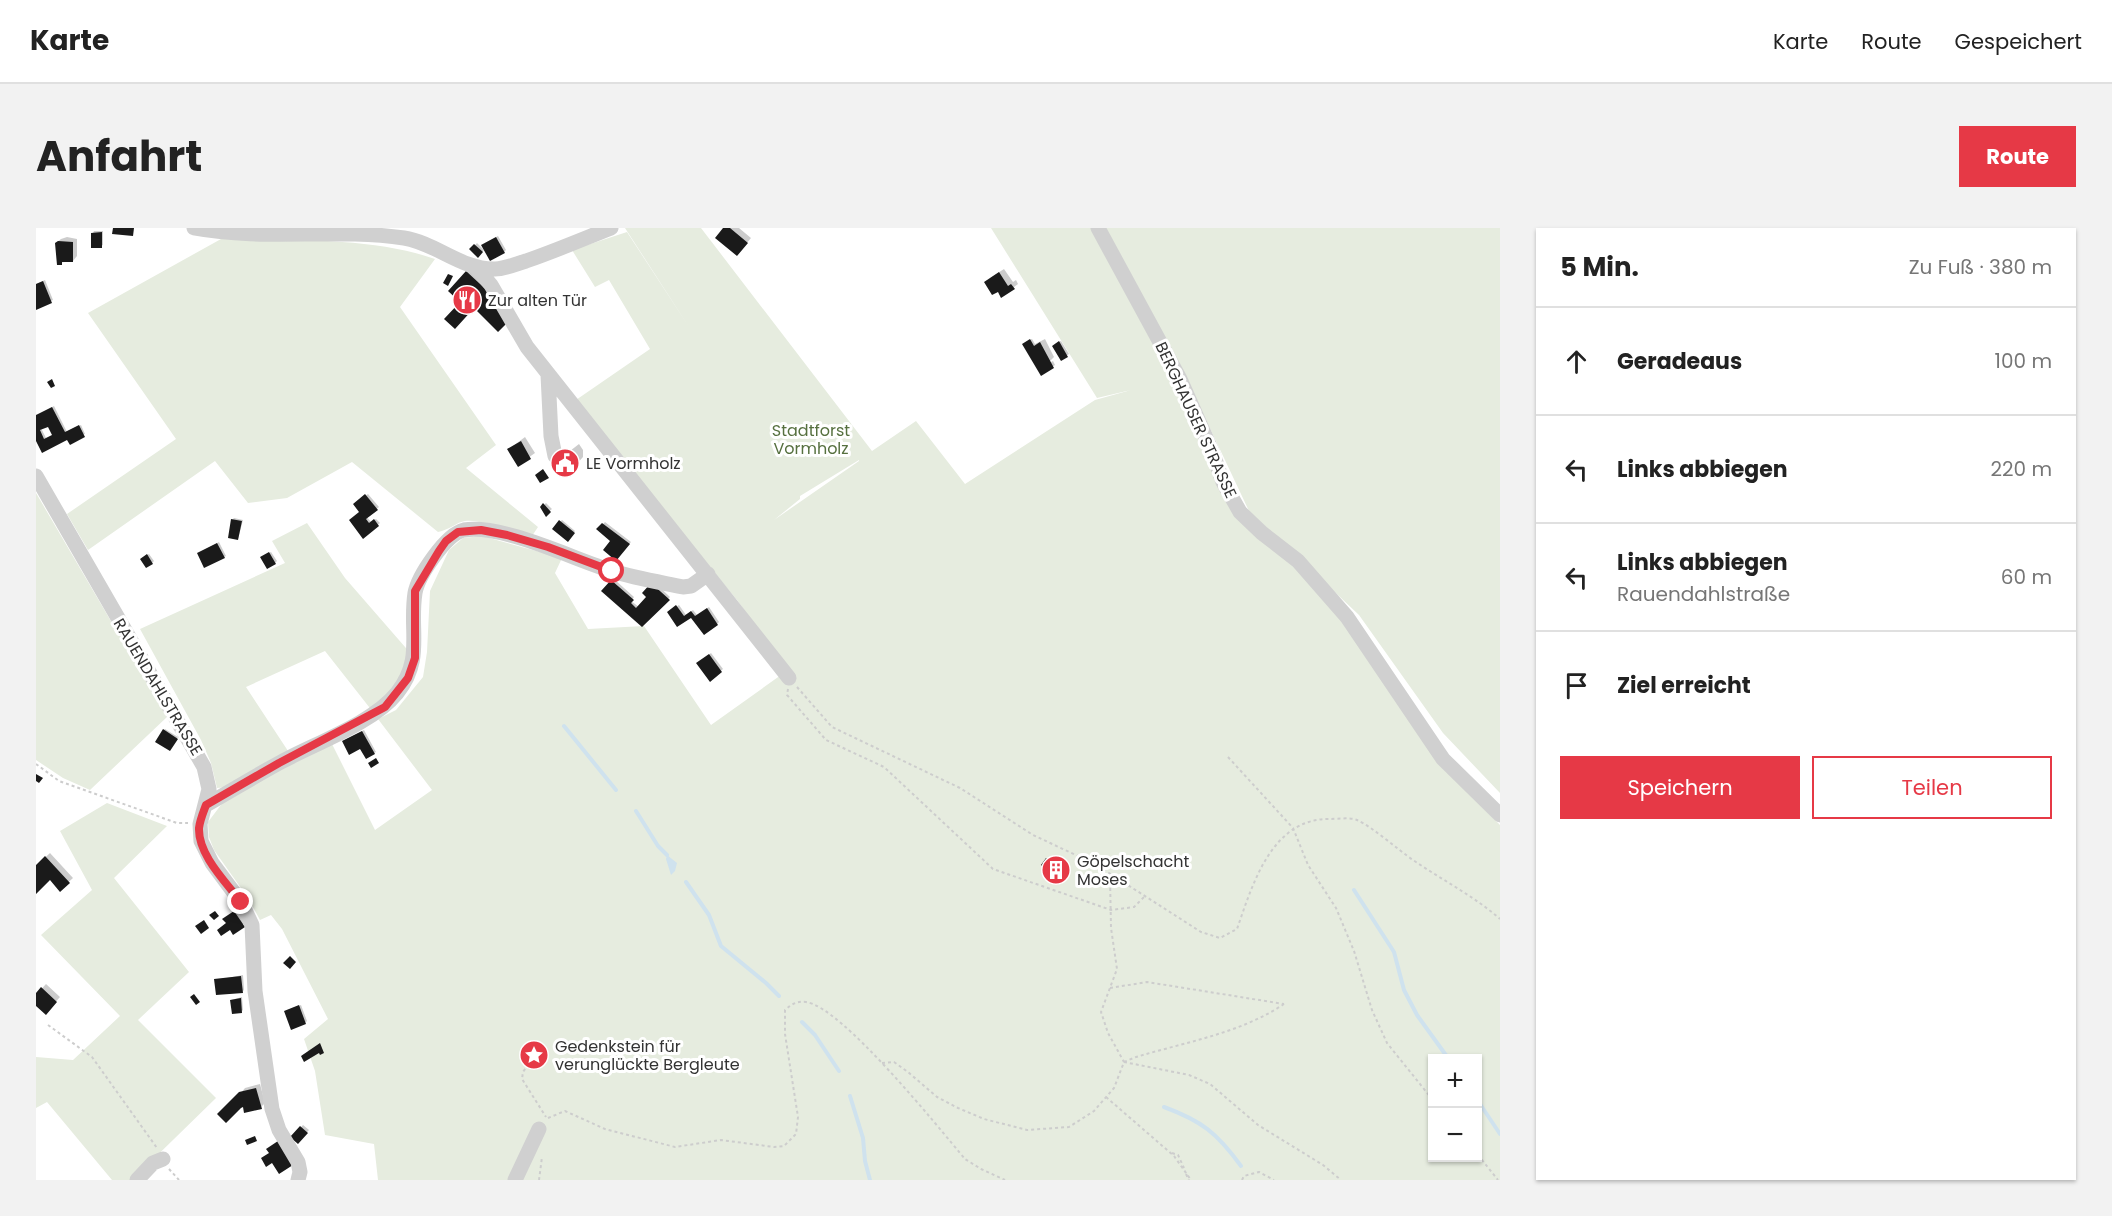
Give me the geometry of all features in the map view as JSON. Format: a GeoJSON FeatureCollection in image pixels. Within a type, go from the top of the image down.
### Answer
{"type":"FeatureCollection","features":[{"type":"Feature","properties":{"kind":"street"},"geometry":{"type":"LineString","coordinates":[[194,228],[262,235],[371,235],[408,238],[477,267],[495,269],[512,265],[611,228]]}},
{"type":"Feature","properties":{"kind":"street","name":"BERGHAUSER STRASSE"},"geometry":{"type":"LineString","coordinates":[[1098,228],[1180,379],[1223,482],[1240,512],[1262,533],[1298,561],[1347,617],[1443,759],[1500,815]]}},
{"type":"Feature","properties":{"kind":"street"},"geometry":{"type":"LineString","coordinates":[[477,267],[491,285],[526,347],[789,678]]}},
{"type":"Feature","properties":{"kind":"street"},"geometry":{"type":"LineString","coordinates":[[548,375],[551,436],[555,456]]}},
{"type":"Feature","properties":{"kind":"street","name":"RAUENDAHLSTRASSE"},"geometry":{"type":"LineString","coordinates":[[36,476],[129,639],[200,756],[209,789],[200,824],[200,837],[204,850],[241,902],[252,925],[255,991],[272,1109],[279,1130],[298,1162],[300,1172],[298,1180]]}},
{"type":"Feature","properties":{"kind":"street"},"geometry":{"type":"LineString","coordinates":[[206,805],[385,707],[408,678],[415,658],[415,591],[446,541],[458,532],[481,530],[507,535],[548,547],[612,571],[683,587],[698,582],[708,574]]}},
{"type":"Feature","properties":{"kind":"street"},"geometry":{"type":"LineString","coordinates":[[515,1180],[543,1124]]}},
{"type":"Feature","properties":{"kind":"street"},"geometry":{"type":"LineString","coordinates":[[137,1180],[153,1163],[162,1159]]}},
{"type":"Feature","properties":{"kind":"path"},"geometry":{"type":"LineString","coordinates":[[789,678],[832,727],[960,789],[1033,835],[1095,864],[1201,932],[1220,938],[1237,928],[1252,887],[1278,840],[1293,828],[1315,819],[1356,819],[1453,888],[1484,905],[1500,919]]}},
{"type":"Feature","properties":{"kind":"path"},"geometry":{"type":"LineString","coordinates":[[789,678],[787,695],[826,740],[884,767],[993,869],[1111,910],[1134,907],[1146,896]]}},
{"type":"Feature","properties":{"kind":"path"},"geometry":{"type":"LineString","coordinates":[[1228,757],[1293,828],[1308,865],[1336,908],[1354,951],[1372,1010],[1388,1043],[1428,1094]]}},
{"type":"Feature","properties":{"kind":"path"},"geometry":{"type":"LineString","coordinates":[[36,764],[58,781],[177,823],[200,824]]}},
{"type":"Feature","properties":{"kind":"path"},"geometry":{"type":"LineString","coordinates":[[1110,875],[1111,928],[1117,969],[1101,1011],[1108,1033],[1124,1062],[1189,1075],[1210,1084],[1258,1125],[1323,1165],[1341,1180]]}},
{"type":"Feature","properties":{"kind":"path"},"geometry":{"type":"LineString","coordinates":[[882,1063],[894,1062],[938,1097],[984,1119],[1027,1130],[1069,1127],[1094,1111],[1114,1088],[1124,1062],[1233,1029],[1265,1017],[1284,1004],[1147,982],[1110,988]]}},
{"type":"Feature","properties":{"kind":"path"},"geometry":{"type":"LineString","coordinates":[[534,1056],[523,1072],[522,1079],[543,1124],[565,1111],[605,1129],[675,1147],[721,1140],[774,1148],[784,1146],[796,1134],[798,1117],[785,1034],[785,1010],[795,1002],[808,1002],[834,1017],[882,1063],[965,1159],[1005,1180]]}},
{"type":"Feature","properties":{"kind":"path"},"geometry":{"type":"LineString","coordinates":[[48,1025],[92,1058],[179,1180]]}},
{"type":"Feature","properties":{"kind":"path"},"geometry":{"type":"LineString","coordinates":[[1106,1097],[1169,1152],[1190,1180]]}},
{"type":"Feature","properties":{"kind":"path"},"geometry":{"type":"LineString","coordinates":[[1482,1160],[1498,1180]]}},
{"type":"Feature","properties":{"kind":"path"},"geometry":{"type":"LineString","coordinates":[[1242,1180],[1244,1176],[1259,1172],[1274,1180]]}},
{"type":"Feature","properties":{"kind":"green space","name":"Stadtforst Vormholz"},"geometry":{"type":"Polygon","coordinates":[[[625,228],[701,228],[872,451],[916,421],[965,484],[1095,400],[1131,390],[1097,398],[991,228],[1500,228],[1500,793],[1443,733],[1359,615],[1249,511],[1183,371],[1235,517],[1297,565],[1342,621],[1439,763],[1500,825],[1500,1180],[378,1180],[374,1144],[325,1135],[315,1071],[304,1039],[328,1019],[282,929],[271,915],[260,920],[248,898],[214,850],[209,837],[208,822],[227,797],[329,738],[375,830],[432,790],[378,719],[396,710],[423,677],[427,652],[430,591],[449,550],[463,538],[482,536],[562,558],[555,573],[588,629],[644,626],[711,725],[788,670],[737,600],[573,402],[650,349],[609,280],[595,287],[572,250],[627,232],[691,330],[625,228]],[[859,461],[800,496],[800,499],[774,520],[859,461]]]}},
{"type":"Feature","properties":{"kind":"green space"},"geometry":{"type":"Polygon","coordinates":[[[221,239],[357,243],[411,252],[435,259],[400,307],[496,445],[466,468],[538,527],[530,539],[497,527],[471,521],[462,522],[438,532],[352,462],[287,498],[248,503],[215,461],[88,550],[67,514],[176,439],[88,313],[221,239]]]}},
{"type":"Feature","properties":{"kind":"green space"},"geometry":{"type":"Polygon","coordinates":[[[36,493],[167,717],[90,790],[63,778],[36,760],[36,493]]]}},
{"type":"Feature","properties":{"kind":"green space"},"geometry":{"type":"Polygon","coordinates":[[[307,523],[345,578],[412,655],[411,675],[373,712],[325,651],[246,687],[290,754],[229,787],[217,788],[211,763],[201,740],[140,629],[285,563],[272,541],[307,523]]]}},
{"type":"Feature","properties":{"kind":"green space"},"geometry":{"type":"Polygon","coordinates":[[[107,803],[167,826],[114,878],[189,972],[138,1020],[216,1098],[132,1180],[112,1180],[47,1102],[36,1108],[36,1057],[73,1060],[120,1016],[41,935],[92,890],[60,831],[107,803]]]}},
{"type":"Feature","properties":{"kind":"water"},"geometry":{"type":"Polygon","coordinates":[[[667,855],[677,863],[671,875],[666,859],[667,855]]]}},
{"type":"Feature","properties":{"kind":"building"},"geometry":{"type":"Polygon","coordinates":[[[113,228],[134,228],[133,236],[112,234],[113,228]]]}},
{"type":"Feature","properties":{"kind":"building"},"geometry":{"type":"Polygon","coordinates":[[[723,228],[730,228],[748,243],[737,256],[715,238],[723,228]]]}},
{"type":"Feature","properties":{"kind":"building"},"geometry":{"type":"Polygon","coordinates":[[[102,232],[102,248],[91,248],[91,233],[102,232]]]}},
{"type":"Feature","properties":{"kind":"building"},"geometry":{"type":"Polygon","coordinates":[[[496,237],[505,253],[490,261],[481,245],[496,237]]]}},
{"type":"Feature","properties":{"kind":"building"},"geometry":{"type":"Polygon","coordinates":[[[58,241],[73,242],[73,262],[62,262],[62,265],[57,265],[55,243],[58,241]]]}},
{"type":"Feature","properties":{"kind":"building"},"geometry":{"type":"Polygon","coordinates":[[[474,244],[483,252],[478,258],[469,249],[474,244]]]}},
{"type":"Feature","properties":{"kind":"building"},"geometry":{"type":"Polygon","coordinates":[[[466,271],[493,296],[508,322],[498,332],[474,308],[455,329],[444,319],[460,302],[448,291],[466,271]]]}},
{"type":"Feature","properties":{"kind":"building"},"geometry":{"type":"Polygon","coordinates":[[[999,272],[1008,286],[1011,284],[1015,289],[1001,298],[998,292],[992,295],[984,282],[999,272]]]}},
{"type":"Feature","properties":{"kind":"building"},"geometry":{"type":"Polygon","coordinates":[[[448,274],[453,276],[448,286],[443,283],[448,274]]]}},
{"type":"Feature","properties":{"kind":"building"},"geometry":{"type":"Polygon","coordinates":[[[43,281],[52,303],[36,310],[36,284],[43,281]]]}},
{"type":"Feature","properties":{"kind":"building"},"geometry":{"type":"Polygon","coordinates":[[[1030,339],[1034,346],[1040,342],[1054,368],[1041,376],[1022,344],[1030,339]]]}},
{"type":"Feature","properties":{"kind":"building"},"geometry":{"type":"Polygon","coordinates":[[[1059,341],[1068,357],[1061,361],[1052,346],[1059,341]]]}},
{"type":"Feature","properties":{"kind":"building"},"geometry":{"type":"Polygon","coordinates":[[[52,379],[55,386],[51,388],[47,382],[52,379]]]}},
{"type":"Feature","properties":{"kind":"building"},"geometry":{"type":"Polygon","coordinates":[[[52,407],[65,432],[79,425],[85,437],[70,445],[67,440],[42,453],[36,441],[36,415],[52,407]],[[48,427],[40,430],[44,439],[52,435],[48,427]]]}},
{"type":"Feature","properties":{"kind":"building"},"geometry":{"type":"Polygon","coordinates":[[[521,441],[531,459],[518,467],[507,449],[521,441]]]}},
{"type":"Feature","properties":{"kind":"building","name":"LE Vormholz"},"geometry":{"type":"Polygon","coordinates":[[[569,452],[575,468],[565,475],[555,460],[569,452]]]}},
{"type":"Feature","properties":{"kind":"building"},"geometry":{"type":"Polygon","coordinates":[[[543,469],[549,478],[540,483],[535,475],[543,469]]]}},
{"type":"Feature","properties":{"kind":"building"},"geometry":{"type":"Polygon","coordinates":[[[365,494],[378,510],[366,519],[369,523],[374,519],[379,526],[363,539],[349,520],[359,512],[353,504],[365,494]]]}},
{"type":"Feature","properties":{"kind":"building"},"geometry":{"type":"Polygon","coordinates":[[[543,503],[551,512],[546,517],[540,507],[543,503]]]}},
{"type":"Feature","properties":{"kind":"building"},"geometry":{"type":"Polygon","coordinates":[[[231,519],[242,521],[238,540],[228,538],[231,519]]]}},
{"type":"Feature","properties":{"kind":"building"},"geometry":{"type":"Polygon","coordinates":[[[559,520],[575,533],[568,542],[552,529],[559,520]]]}},
{"type":"Feature","properties":{"kind":"building"},"geometry":{"type":"Polygon","coordinates":[[[602,523],[630,544],[616,561],[603,550],[610,541],[596,529],[602,523]]]}},
{"type":"Feature","properties":{"kind":"building"},"geometry":{"type":"Polygon","coordinates":[[[217,543],[225,558],[204,568],[197,553],[217,543]]]}},
{"type":"Feature","properties":{"kind":"building"},"geometry":{"type":"Polygon","coordinates":[[[269,552],[276,564],[267,569],[260,557],[269,552]]]}},
{"type":"Feature","properties":{"kind":"building"},"geometry":{"type":"Polygon","coordinates":[[[147,554],[153,564],[146,568],[140,559],[147,554]]]}},
{"type":"Feature","properties":{"kind":"building"},"geometry":{"type":"Polygon","coordinates":[[[611,580],[634,600],[631,603],[636,608],[646,597],[642,593],[651,583],[670,600],[642,627],[601,591],[611,580]]]}},
{"type":"Feature","properties":{"kind":"building"},"geometry":{"type":"Polygon","coordinates":[[[676,605],[684,616],[691,611],[695,616],[707,608],[718,625],[704,635],[691,618],[677,627],[667,612],[676,605]]]}},
{"type":"Feature","properties":{"kind":"building"},"geometry":{"type":"Polygon","coordinates":[[[709,654],[722,672],[710,682],[696,663],[709,654]]]}},
{"type":"Feature","properties":{"kind":"building"},"geometry":{"type":"Polygon","coordinates":[[[163,729],[178,739],[170,751],[155,742],[163,729]]]}},
{"type":"Feature","properties":{"kind":"building"},"geometry":{"type":"Polygon","coordinates":[[[362,731],[375,754],[366,759],[360,749],[349,755],[342,741],[362,731]]]}},
{"type":"Feature","properties":{"kind":"building"},"geometry":{"type":"Polygon","coordinates":[[[376,758],[379,763],[371,768],[368,763],[376,758]]]}},
{"type":"Feature","properties":{"kind":"building"},"geometry":{"type":"Polygon","coordinates":[[[36,774],[43,778],[39,783],[36,781],[36,774]]]}},
{"type":"Feature","properties":{"kind":"building"},"geometry":{"type":"Polygon","coordinates":[[[45,856],[70,883],[60,892],[50,880],[36,894],[36,865],[45,856]]]}},
{"type":"Feature","properties":{"kind":"building","name":"Göpelschacht Moses"},"geometry":{"type":"Polygon","coordinates":[[[1046,858],[1053,865],[1060,865],[1064,869],[1065,876],[1061,881],[1054,882],[1048,878],[1048,871],[1041,865],[1046,858]]]}},
{"type":"Feature","properties":{"kind":"building"},"geometry":{"type":"Polygon","coordinates":[[[215,911],[219,916],[214,920],[209,915],[215,911]]]}},
{"type":"Feature","properties":{"kind":"building"},"geometry":{"type":"Polygon","coordinates":[[[234,911],[245,927],[233,935],[230,930],[221,936],[217,930],[226,923],[222,919],[234,911]]]}},
{"type":"Feature","properties":{"kind":"building"},"geometry":{"type":"Polygon","coordinates":[[[204,920],[209,928],[201,934],[195,926],[204,920]]]}},
{"type":"Feature","properties":{"kind":"building"},"geometry":{"type":"Polygon","coordinates":[[[290,956],[296,962],[290,969],[283,963],[290,956]]]}},
{"type":"Feature","properties":{"kind":"building"},"geometry":{"type":"Polygon","coordinates":[[[241,976],[243,993],[216,995],[214,979],[241,976]]]}},
{"type":"Feature","properties":{"kind":"building"},"geometry":{"type":"Polygon","coordinates":[[[41,987],[57,1002],[46,1015],[36,1006],[36,993],[41,987]]]}},
{"type":"Feature","properties":{"kind":"building"},"geometry":{"type":"Polygon","coordinates":[[[194,994],[200,1002],[196,1005],[190,997],[194,994]]]}},
{"type":"Feature","properties":{"kind":"building"},"geometry":{"type":"Polygon","coordinates":[[[241,998],[242,1013],[232,1014],[230,1000],[241,998]]]}},
{"type":"Feature","properties":{"kind":"building"},"geometry":{"type":"Polygon","coordinates":[[[299,1005],[306,1024],[291,1030],[284,1011],[299,1005]]]}},
{"type":"Feature","properties":{"kind":"building"},"geometry":{"type":"Polygon","coordinates":[[[320,1043],[324,1053],[320,1055],[319,1053],[304,1062],[301,1056],[320,1043]]]}},
{"type":"Feature","properties":{"kind":"building"},"geometry":{"type":"Polygon","coordinates":[[[256,1088],[262,1109],[244,1113],[243,1107],[226,1123],[217,1114],[239,1092],[256,1088]]]}},
{"type":"Feature","properties":{"kind":"building"},"geometry":{"type":"Polygon","coordinates":[[[300,1126],[308,1133],[298,1144],[290,1137],[300,1126]]]}},
{"type":"Feature","properties":{"kind":"building"},"geometry":{"type":"Polygon","coordinates":[[[255,1136],[257,1141],[247,1145],[245,1140],[255,1136]]]}},
{"type":"Feature","properties":{"kind":"building"},"geometry":{"type":"Polygon","coordinates":[[[278,1141],[293,1165],[279,1174],[272,1163],[266,1167],[261,1158],[269,1153],[266,1149],[278,1141]]]}},
{"type":"Feature","properties":{"kind":"waterway"},"geometry":{"type":"LineString","coordinates":[[564,726],[616,790]]}},
{"type":"Feature","properties":{"kind":"waterway"},"geometry":{"type":"LineString","coordinates":[[636,811],[658,846],[667,855]]}},
{"type":"Feature","properties":{"kind":"waterway"},"geometry":{"type":"LineString","coordinates":[[686,882],[709,915],[721,946],[779,996]]}},
{"type":"Feature","properties":{"kind":"waterway"},"geometry":{"type":"LineString","coordinates":[[1354,890],[1394,952],[1404,990],[1417,1015],[1445,1054]]}},
{"type":"Feature","properties":{"kind":"waterway"},"geometry":{"type":"LineString","coordinates":[[802,1022],[815,1035],[839,1071]]}},
{"type":"Feature","properties":{"kind":"waterway"},"geometry":{"type":"LineString","coordinates":[[850,1096],[863,1138],[865,1161],[870,1180]]}},
{"type":"Feature","properties":{"kind":"waterway"},"geometry":{"type":"LineString","coordinates":[[1164,1107],[1189,1117],[1208,1129],[1241,1166]]}},
{"type":"Feature","properties":{"kind":"waterway"},"geometry":{"type":"LineString","coordinates":[[1482,1107],[1500,1134]]}},
{"type":"Feature","properties":{"kind":"place","name":"Zur alten Tür"},"geometry":{"type":"Point","coordinates":[467,300]}},
{"type":"Feature","properties":{"kind":"place","name":"LE Vormholz"},"geometry":{"type":"Point","coordinates":[565,463]}},
{"type":"Feature","properties":{"kind":"place","name":"Göpelschacht Moses"},"geometry":{"type":"Point","coordinates":[1056,870]}},
{"type":"Feature","properties":{"kind":"place","name":"Gedenkstein für verunglückte Bergleute"},"geometry":{"type":"Point","coordinates":[534,1055]}},
{"type":"Feature","properties":{"kind":"route"},"geometry":{"type":"LineString","coordinates":[[241,902],[204,850],[199,832],[206,805],[385,707],[408,678],[415,658],[415,591],[430,563],[446,541],[463,530],[489,531],[548,547],[612,571]]}}]}
